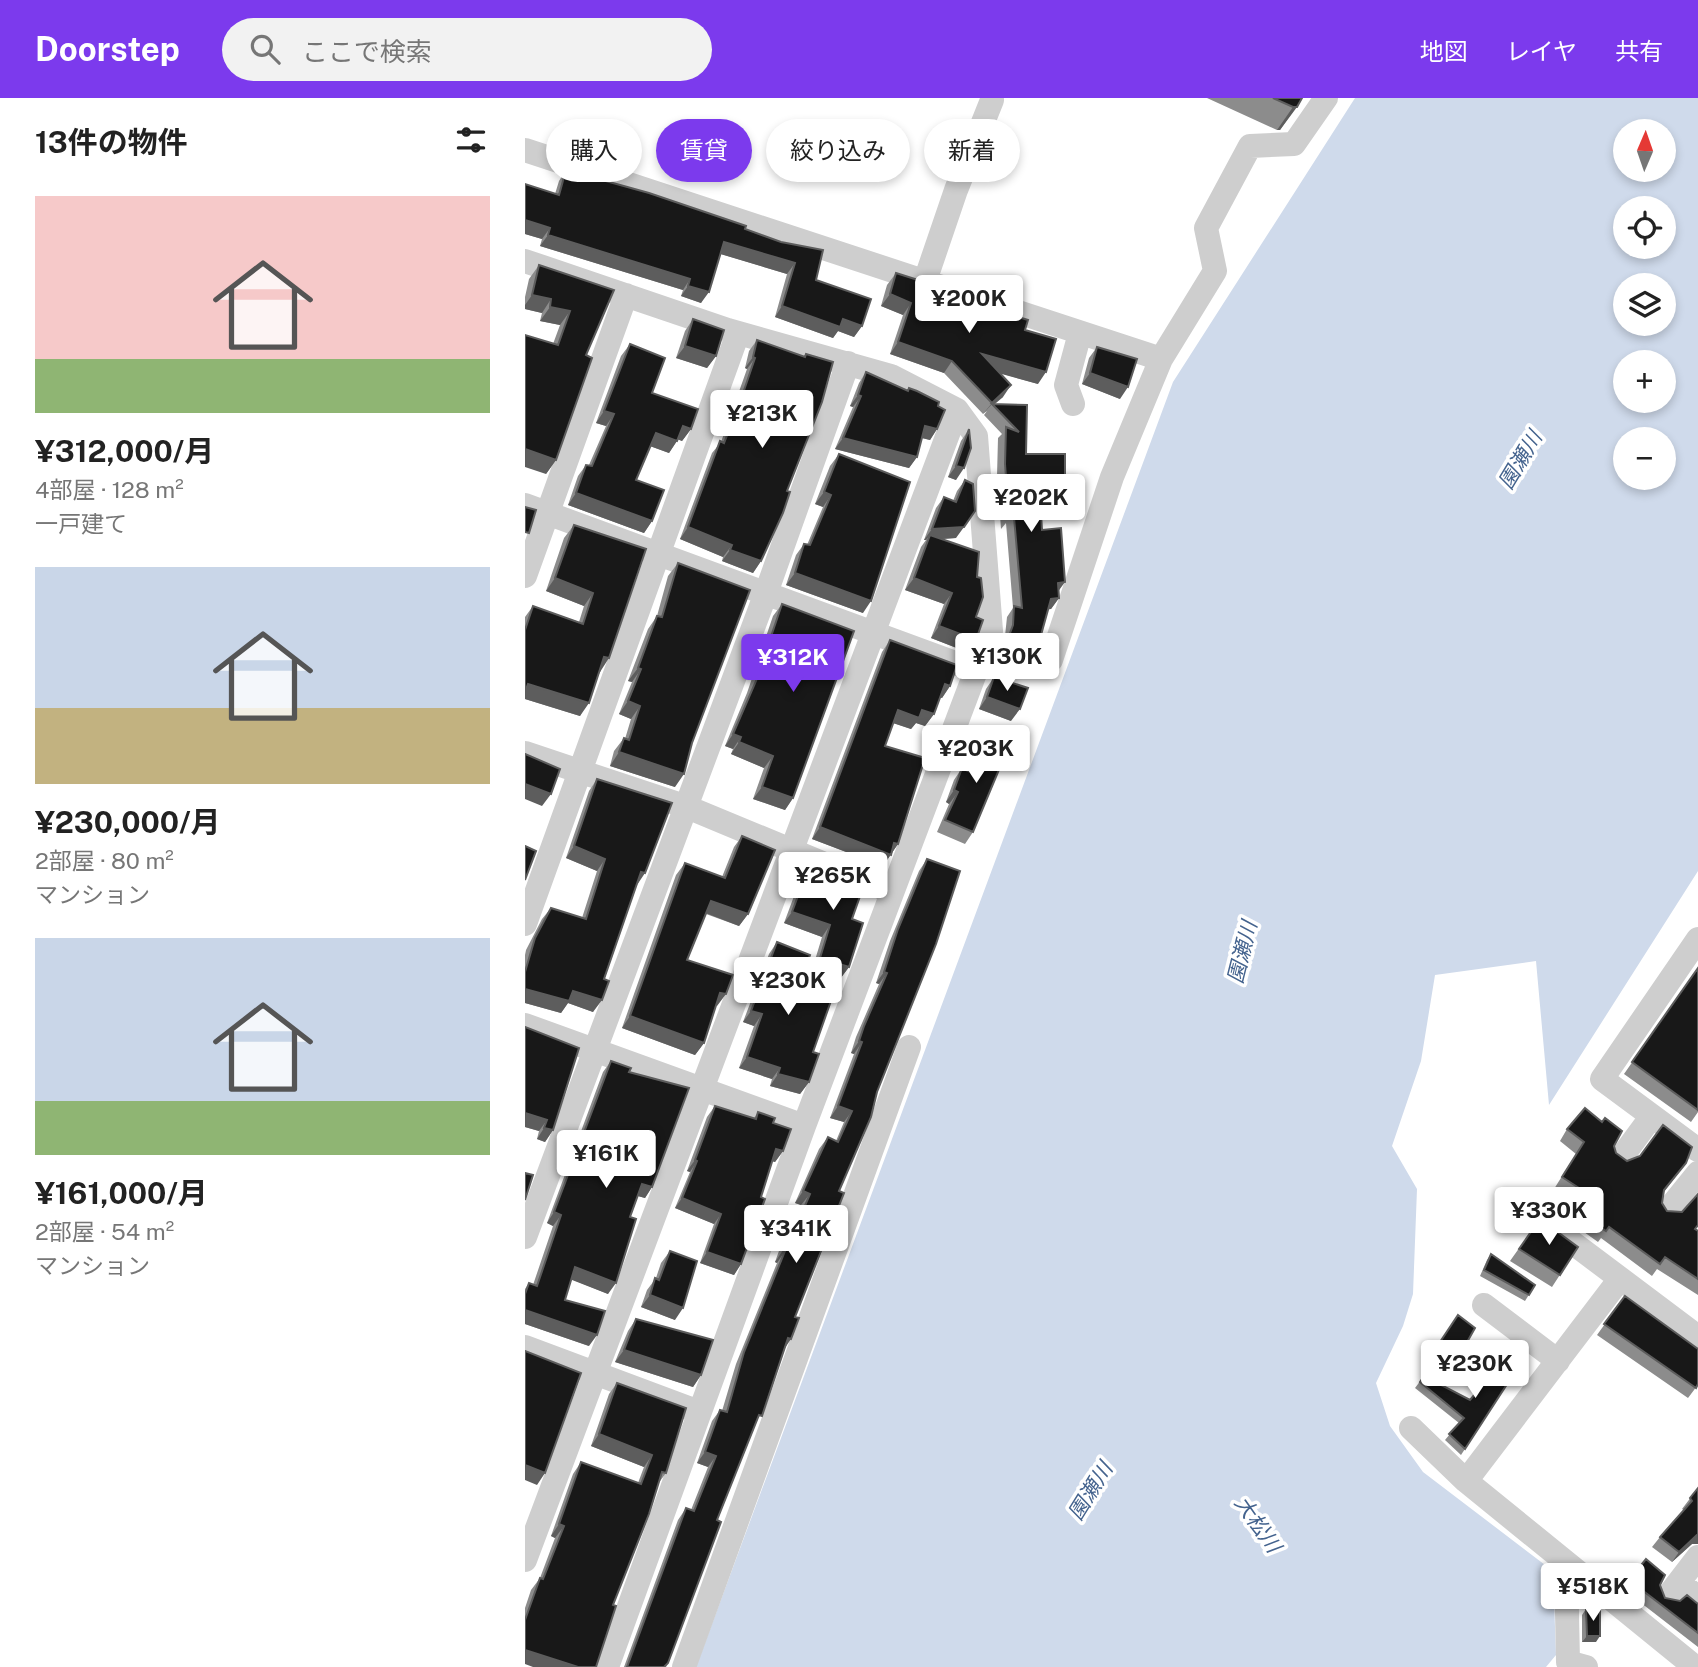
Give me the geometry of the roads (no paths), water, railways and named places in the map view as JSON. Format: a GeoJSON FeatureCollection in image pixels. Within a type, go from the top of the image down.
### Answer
{"type":"FeatureCollection","features":[{"type":"Feature","properties":{"kind":"street"},"geometry":{"type":"LineString","coordinates":[[1051,660],[1112,477],[1161,359],[1215,271],[1206,228],[1250,146],[1294,144],[1326,98]]}},
{"type":"Feature","properties":{"kind":"street"},"geometry":{"type":"LineString","coordinates":[[925,281],[956,190],[992,100]]}},
{"type":"Feature","properties":{"kind":"street"},"geometry":{"type":"LineString","coordinates":[[525,150],[1161,359]]}},
{"type":"Feature","properties":{"kind":"street"},"geometry":{"type":"LineString","coordinates":[[525,261],[738,333],[891,376],[957,410],[976,436],[991,631],[804,1126],[607,1667]]}},
{"type":"Feature","properties":{"kind":"street"},"geometry":{"type":"LineString","coordinates":[[525,576],[536,509],[626,295]]}},
{"type":"Feature","properties":{"kind":"street"},"geometry":{"type":"LineString","coordinates":[[525,924],[738,333]]}},
{"type":"Feature","properties":{"kind":"street"},"geometry":{"type":"LineString","coordinates":[[1073,404],[1066,385],[1080,333]]}},
{"type":"Feature","properties":{"kind":"street"},"geometry":{"type":"LineString","coordinates":[[525,1237],[687,807],[848,363]]}},
{"type":"Feature","properties":{"kind":"street"},"geometry":{"type":"LineString","coordinates":[[525,1560],[957,410]]}},
{"type":"Feature","properties":{"kind":"street"},"geometry":{"type":"LineString","coordinates":[[536,509],[977,671]]}},
{"type":"Feature","properties":{"kind":"street"},"geometry":{"type":"LineString","coordinates":[[525,753],[687,807],[892,892]]}},
{"type":"Feature","properties":{"kind":"street"},"geometry":{"type":"LineString","coordinates":[[1698,939],[1602,1079],[1698,1150]]}},
{"type":"Feature","properties":{"kind":"street"},"geometry":{"type":"LineString","coordinates":[[525,1025],[804,1126]]}},
{"type":"Feature","properties":{"kind":"street"},"geometry":{"type":"LineString","coordinates":[[684,1667],[909,1047]]}},
{"type":"Feature","properties":{"kind":"street"},"geometry":{"type":"LineString","coordinates":[[1621,1158],[1652,1116]]}},
{"type":"Feature","properties":{"kind":"street"},"geometry":{"type":"LineString","coordinates":[[1668,1210],[1698,1173]]}},
{"type":"Feature","properties":{"kind":"street"},"geometry":{"type":"LineString","coordinates":[[1525,1207],[1698,1337]]}},
{"type":"Feature","properties":{"kind":"street"},"geometry":{"type":"LineString","coordinates":[[1466,1481],[1619,1280]]}},
{"type":"Feature","properties":{"kind":"street"},"geometry":{"type":"LineString","coordinates":[[1484,1305],[1557,1361]]}},
{"type":"Feature","properties":{"kind":"street"},"geometry":{"type":"LineString","coordinates":[[525,1347],[699,1412]]}},
{"type":"Feature","properties":{"kind":"street"},"geometry":{"type":"LineString","coordinates":[[1411,1428],[1466,1481],[1695,1667]]}},
{"type":"Feature","properties":{"kind":"street"},"geometry":{"type":"LineString","coordinates":[[1682,1592],[1698,1557]]}},
{"type":"Feature","properties":{"kind":"street"},"geometry":{"type":"LineString","coordinates":[[1566,1564],[1572,1665]]}},
{"type":"Feature","properties":{"kind":"water"},"geometry":{"type":"Polygon","coordinates":[[[1355,98],[1698,98],[1698,871],[1549,1105],[1536,961],[1435,975],[1421,1061],[1392,1146],[1417,1189],[1413,1294],[1403,1326],[1376,1383],[1390,1426],[1423,1472],[1553,1571],[1556,1655],[1546,1667],[696,1667],[1173,382],[1355,98]]]}},
{"type":"Feature","properties":{"kind":"water label","name":"園瀬川"},"geometry":{"type":"Point","coordinates":[1520,460]}},
{"type":"Feature","properties":{"kind":"water label","name":"園瀬川"},"geometry":{"type":"Point","coordinates":[1242,952]}},
{"type":"Feature","properties":{"kind":"water label","name":"園瀬川"},"geometry":{"type":"Point","coordinates":[1090,1491]}},
{"type":"Feature","properties":{"kind":"water label","name":"大松川"},"geometry":{"type":"Point","coordinates":[1258,1524]}}]}
